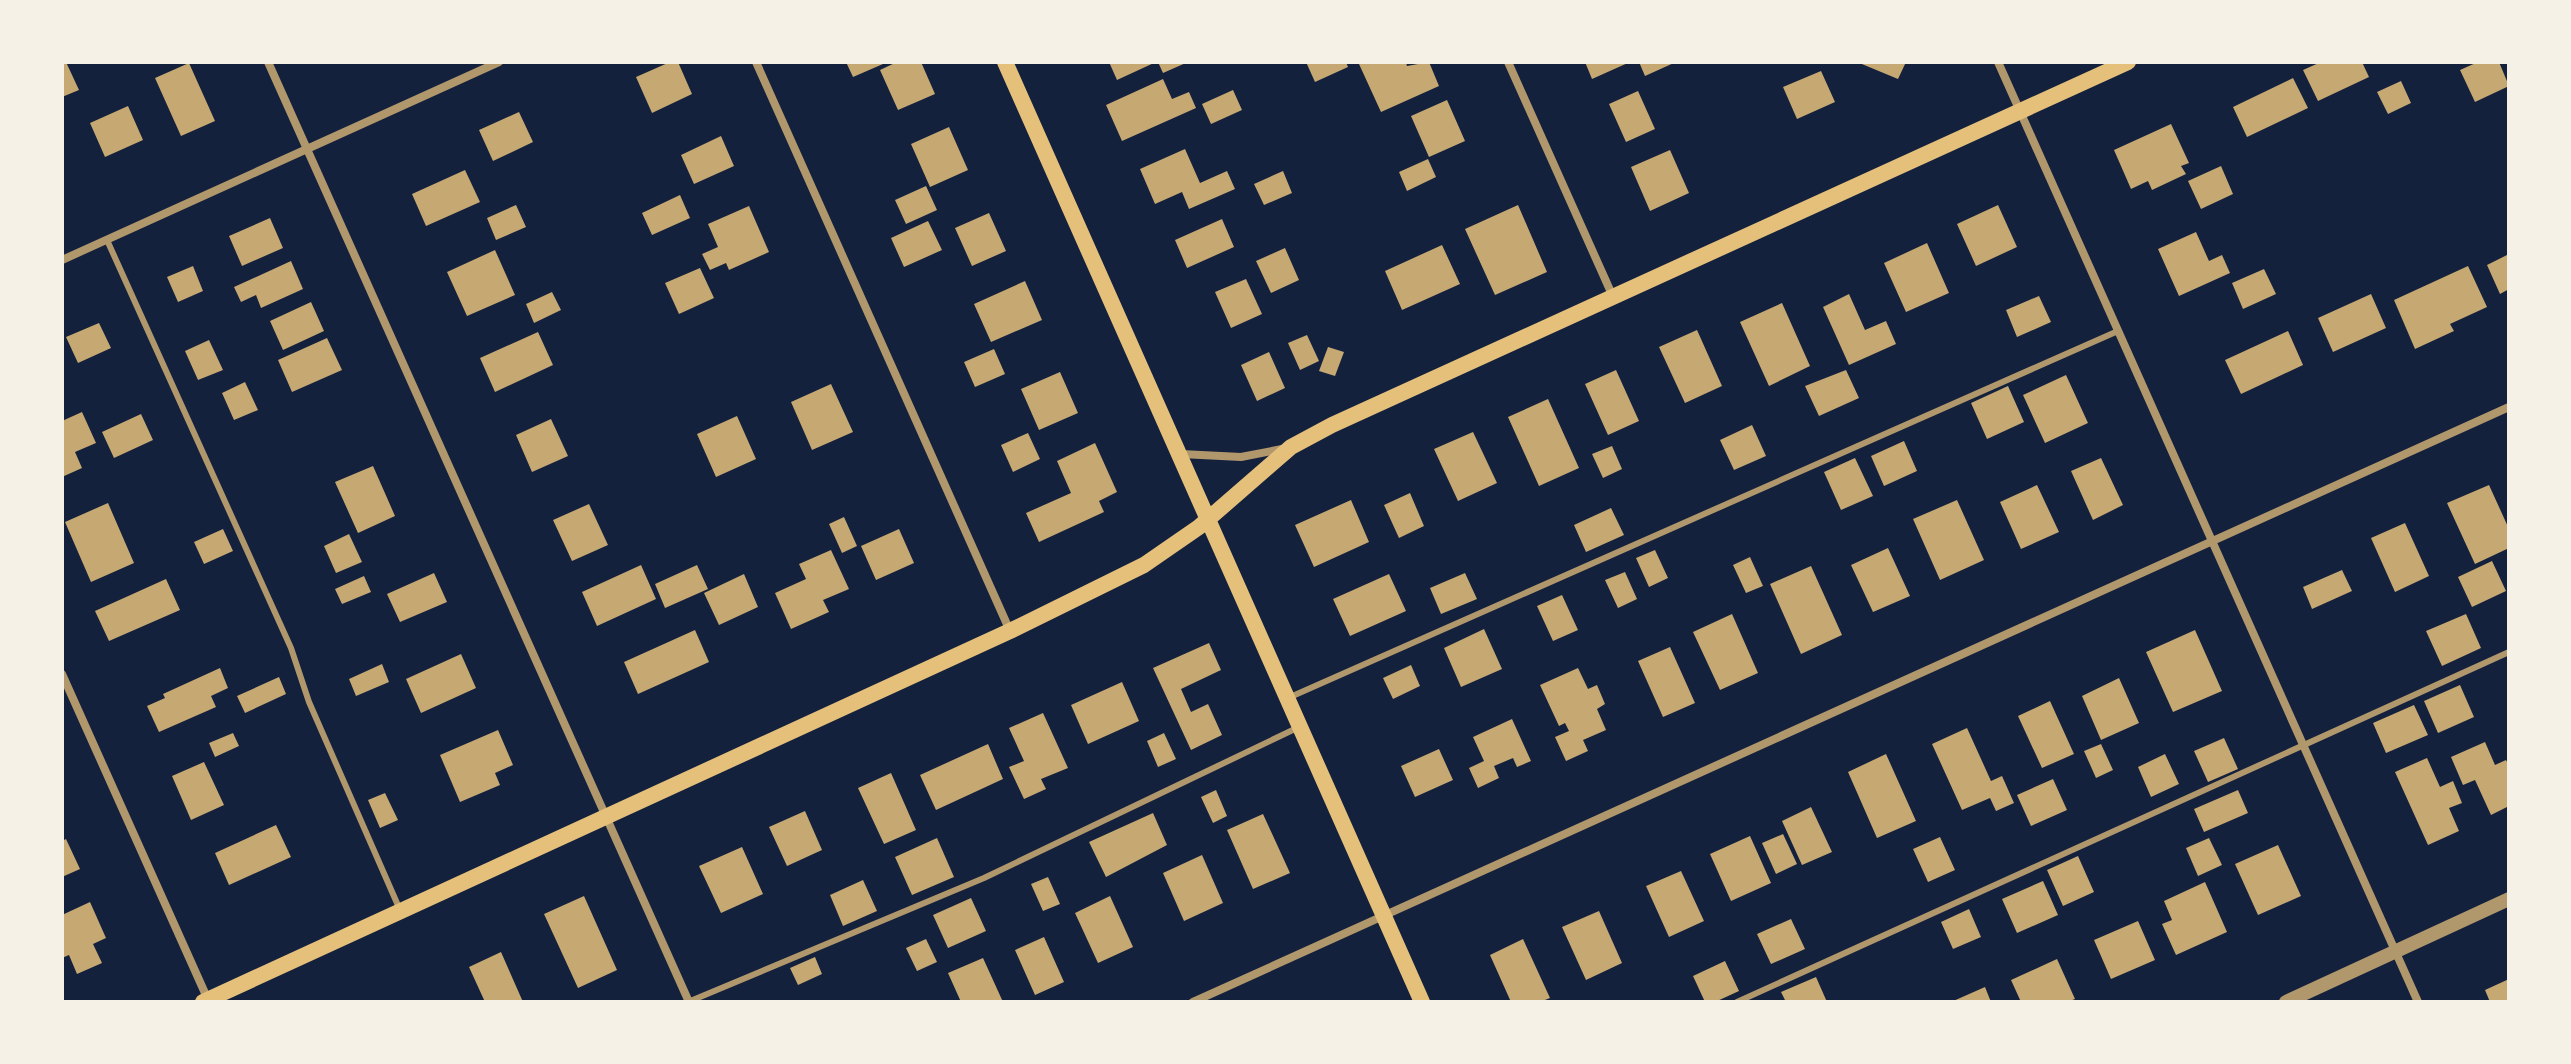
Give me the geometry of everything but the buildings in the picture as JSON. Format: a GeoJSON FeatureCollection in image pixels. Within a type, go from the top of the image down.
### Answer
{"type":"FeatureCollection","features":[{"type":"Feature","properties":{"kind":"main road"},"geometry":{"type":"LineString","coordinates":[[1005,62],[1422,1002]]}},
{"type":"Feature","properties":{"kind":"main road"},"geometry":{"type":"LineString","coordinates":[[207,1001],[1010,631],[1144,565],[1207,520],[1291,447],[1461,365],[1614,299],[2128,62]]}},
{"type":"Feature","properties":{"kind":"street"},"geometry":{"type":"LineString","coordinates":[[268,62],[688,1002]]}},
{"type":"Feature","properties":{"kind":"street"},"geometry":{"type":"LineString","coordinates":[[62,260],[499,62]]}},
{"type":"Feature","properties":{"kind":"street"},"geometry":{"type":"LineString","coordinates":[[756,62],[1010,631]]}},
{"type":"Feature","properties":{"kind":"street"},"geometry":{"type":"LineString","coordinates":[[1508,62],[1614,299]]}},
{"type":"Feature","properties":{"kind":"street"},"geometry":{"type":"LineString","coordinates":[[1998,62],[2418,1002]]}},
{"type":"Feature","properties":{"kind":"street"},"geometry":{"type":"LineString","coordinates":[[1193,1002],[2509,407]]}},
{"type":"Feature","properties":{"kind":"street"},"geometry":{"type":"LineString","coordinates":[[1178,454],[1241,457],[1291,447]]}},
{"type":"Feature","properties":{"kind":"street"},"geometry":{"type":"LineString","coordinates":[[62,674],[207,1001]]}},
{"type":"Feature","properties":{"kind":"street"},"geometry":{"type":"LineString","coordinates":[[2286,1002],[2509,899]]}},
{"type":"Feature","properties":{"kind":"lane"},"geometry":{"type":"LineString","coordinates":[[107,240],[291,648],[309,702],[401,911]]}},
{"type":"Feature","properties":{"kind":"lane"},"geometry":{"type":"LineString","coordinates":[[1288,698],[2118,331]]}},
{"type":"Feature","properties":{"kind":"lane"},"geometry":{"type":"LineString","coordinates":[[1737,1002],[2509,652]]}},
{"type":"Feature","properties":{"kind":"lane"},"geometry":{"type":"LineString","coordinates":[[688,1002],[984,878],[1300,727]]}}]}
